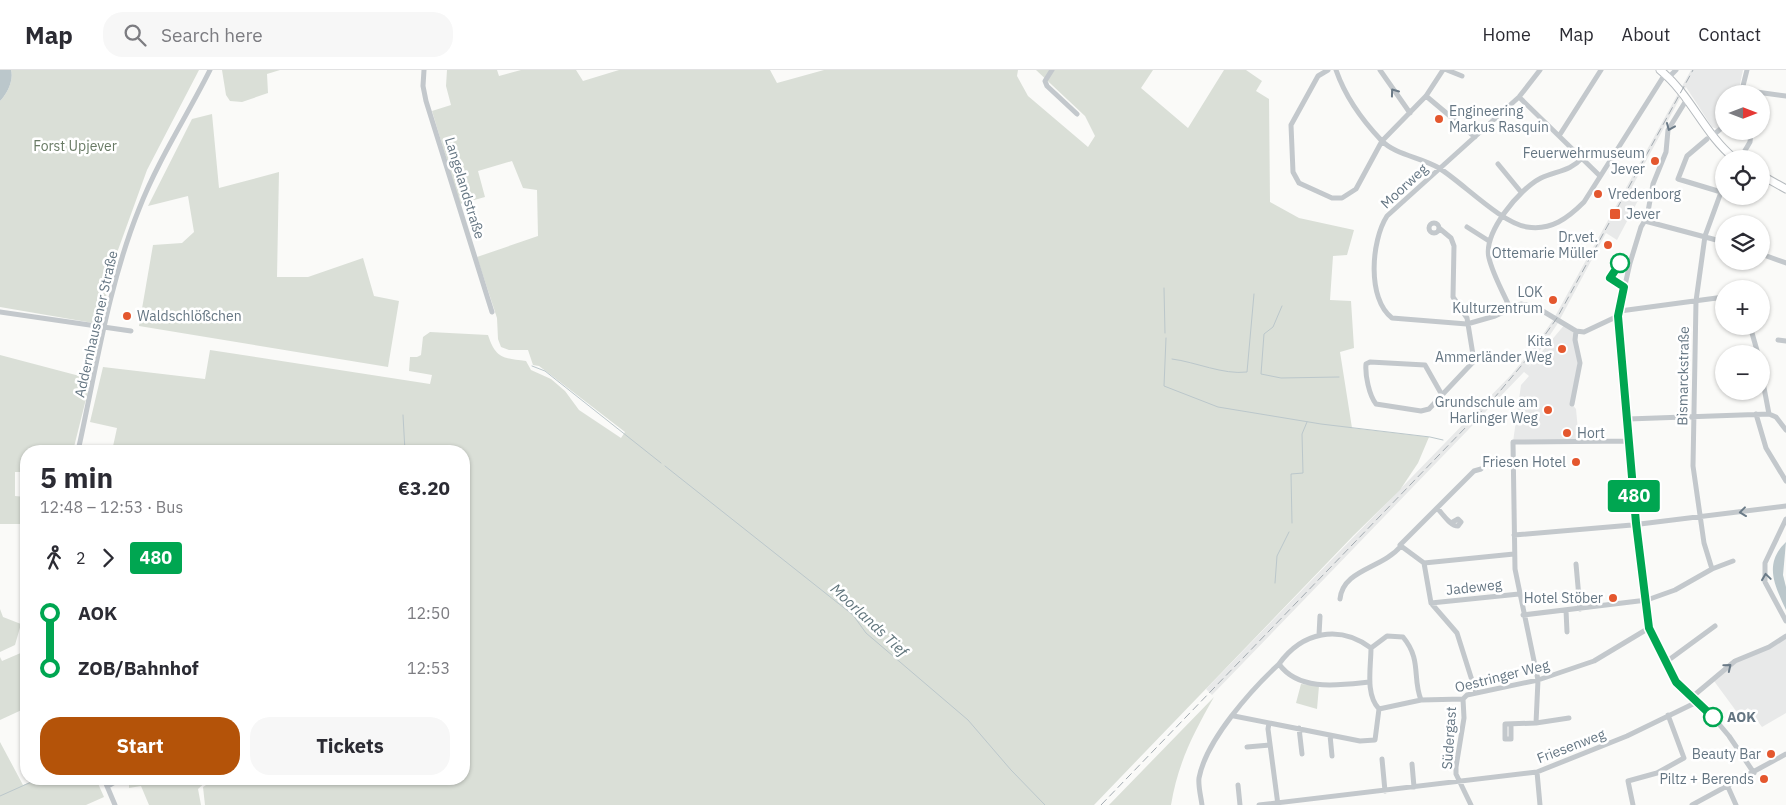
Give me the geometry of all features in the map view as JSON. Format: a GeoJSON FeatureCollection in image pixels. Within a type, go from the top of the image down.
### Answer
{"type":"FeatureCollection","features":[{"type":"Feature","properties":{"kind":"main road"},"geometry":{"type":"LineString","coordinates":[[1665,74],[1682,90],[1710,138],[1724,150]]}},
{"type":"Feature","properties":{"kind":"main road"},"geometry":{"type":"LineString","coordinates":[[1770,181],[1786,189]]}},
{"type":"Feature","properties":{"kind":"street","name":"Addernhausener Straße"},"geometry":{"type":"LineString","coordinates":[[79,445],[118,271],[139,209],[166,151],[210,70]]}},
{"type":"Feature","properties":{"kind":"street","name":"Langelandstraße"},"geometry":{"type":"LineString","coordinates":[[424,70],[423,86],[426,101],[492,312]]}},
{"type":"Feature","properties":{"kind":"street"},"geometry":{"type":"LineString","coordinates":[[1052,70],[1045,81],[1047,86],[1077,114]]}},
{"type":"Feature","properties":{"kind":"street"},"geometry":{"type":"LineString","coordinates":[[1328,70],[1318,76],[1291,125],[1292,162],[1295,180],[1332,198],[1349,196],[1356,189],[1382,141],[1426,96],[1443,70]]}},
{"type":"Feature","properties":{"kind":"street"},"geometry":{"type":"LineString","coordinates":[[1336,70],[1345,92],[1382,141],[1390,147],[1416,156],[1439,168],[1504,215],[1526,227],[1544,228],[1554,225],[1578,208],[1665,74],[1676,70]]}},
{"type":"Feature","properties":{"kind":"street"},"geometry":{"type":"LineString","coordinates":[[1380,70],[1410,113]]}},
{"type":"Feature","properties":{"kind":"street"},"geometry":{"type":"LineString","coordinates":[[1447,70],[1462,76]]}},
{"type":"Feature","properties":{"kind":"street","name":"Moorweg"},"geometry":{"type":"LineString","coordinates":[[1540,70],[1519,97],[1387,216],[1378,239],[1373,268],[1381,304],[1385,312],[1392,318],[1466,324],[1495,316],[1522,304],[1536,306],[1576,331]]}},
{"type":"Feature","properties":{"kind":"street"},"geometry":{"type":"LineString","coordinates":[[1559,136],[1601,70]]}},
{"type":"Feature","properties":{"kind":"street"},"geometry":{"type":"LineString","coordinates":[[1743,85],[1747,70]]}},
{"type":"Feature","properties":{"kind":"street"},"geometry":{"type":"LineString","coordinates":[[1770,95],[1786,96]]}},
{"type":"Feature","properties":{"kind":"street"},"geometry":{"type":"LineString","coordinates":[[1426,96],[1475,137]]}},
{"type":"Feature","properties":{"kind":"street"},"geometry":{"type":"LineString","coordinates":[[1519,97],[1600,176]]}},
{"type":"Feature","properties":{"kind":"street"},"geometry":{"type":"LineString","coordinates":[[1687,99],[1668,130],[1666,152],[1653,184],[1645,221],[1630,264],[1619,313],[1636,523],[1649,628],[1676,682],[1729,736],[1754,773]]}},
{"type":"Feature","properties":{"kind":"street"},"geometry":{"type":"LineString","coordinates":[[1715,134],[1686,156],[1678,179],[1715,190]]}},
{"type":"Feature","properties":{"kind":"street"},"geometry":{"type":"LineString","coordinates":[[1510,308],[1489,259],[1489,241],[1504,215],[1521,192],[1541,178],[1574,166],[1582,158]]}},
{"type":"Feature","properties":{"kind":"street"},"geometry":{"type":"LineString","coordinates":[[1498,164],[1521,192]]}},
{"type":"Feature","properties":{"kind":"street","name":"Bismarckstraße"},"geometry":{"type":"LineString","coordinates":[[1712,569],[1700,516],[1694,466],[1694,416],[1696,301],[1705,236],[1716,205]]}},
{"type":"Feature","properties":{"kind":"street"},"geometry":{"type":"LineString","coordinates":[[1645,221],[1715,239]]}},
{"type":"Feature","properties":{"kind":"street"},"geometry":{"type":"LineString","coordinates":[[1467,227],[1489,241]]}},
{"type":"Feature","properties":{"kind":"street"},"geometry":{"type":"LineString","coordinates":[[1439,228],[1451,238],[1454,246],[1453,297],[1467,318],[1466,324],[1474,361],[1429,409],[1422,411],[1376,404],[1373,400],[1366,364],[1370,362],[1425,365],[1442,395]]}},
{"type":"Feature","properties":{"kind":"street"},"geometry":{"type":"LineString","coordinates":[[1770,257],[1786,263]]}},
{"type":"Feature","properties":{"kind":"street"},"geometry":{"type":"LineString","coordinates":[[1572,404],[1580,363],[1576,331],[1584,332],[1619,313],[1715,298]]}},
{"type":"Feature","properties":{"kind":"street"},"geometry":{"type":"LineString","coordinates":[[0,312],[132,332]]}},
{"type":"Feature","properties":{"kind":"street"},"geometry":{"type":"LineString","coordinates":[[1778,340],[1786,341]]}},
{"type":"Feature","properties":{"kind":"street"},"geometry":{"type":"LineString","coordinates":[[1766,400],[1769,414]]}},
{"type":"Feature","properties":{"kind":"street"},"geometry":{"type":"LineString","coordinates":[[1756,414],[1766,448],[1786,481]]}},
{"type":"Feature","properties":{"kind":"street"},"geometry":{"type":"LineString","coordinates":[[1628,419],[1769,414],[1776,417],[1786,430]]}},
{"type":"Feature","properties":{"kind":"street"},"geometry":{"type":"LineString","coordinates":[[1536,723],[1538,680],[1519,594],[1514,554],[1514,442],[1629,441]]}},
{"type":"Feature","properties":{"kind":"street"},"geometry":{"type":"LineString","coordinates":[[1340,599],[1342,589],[1354,575],[1387,560],[1474,471],[1481,469]]}},
{"type":"Feature","properties":{"kind":"street"},"geometry":{"type":"LineString","coordinates":[[1514,536],[1786,506]]}},
{"type":"Feature","properties":{"kind":"street"},"geometry":{"type":"LineString","coordinates":[[1437,508],[1451,523]]}},
{"type":"Feature","properties":{"kind":"street"},"geometry":{"type":"LineString","coordinates":[[1786,518],[1765,563],[1765,582],[1786,621]]}},
{"type":"Feature","properties":{"kind":"street"},"geometry":{"type":"LineString","coordinates":[[1400,546],[1424,563],[1514,554]]}},
{"type":"Feature","properties":{"kind":"street"},"geometry":{"type":"LineString","coordinates":[[1524,615],[1647,600],[1675,590],[1712,569],[1733,561]]}},
{"type":"Feature","properties":{"kind":"street"},"geometry":{"type":"LineString","coordinates":[[1424,563],[1431,603],[1457,633],[1476,693]]}},
{"type":"Feature","properties":{"kind":"street"},"geometry":{"type":"LineString","coordinates":[[1576,564],[1580,609]]}},
{"type":"Feature","properties":{"kind":"street","name":"Jadeweg"},"geometry":{"type":"LineString","coordinates":[[1431,603],[1519,594]]}},
{"type":"Feature","properties":{"kind":"street"},"geometry":{"type":"LineString","coordinates":[[1566,610],[1567,632]]}},
{"type":"Feature","properties":{"kind":"street"},"geometry":{"type":"LineString","coordinates":[[1319,635],[1320,616]]}},
{"type":"Feature","properties":{"kind":"street"},"geometry":{"type":"LineString","coordinates":[[1666,662],[1715,626]]}},
{"type":"Feature","properties":{"kind":"street","name":"Oestringer Weg"},"geometry":{"type":"LineString","coordinates":[[1379,709],[1421,700],[1463,699],[1476,693],[1538,680],[1594,661],[1649,628]]}},
{"type":"Feature","properties":{"kind":"street"},"geometry":{"type":"LineString","coordinates":[[1202,805],[1200,776],[1215,742],[1252,689],[1297,644],[1306,638],[1319,635],[1350,636],[1371,648]]}},
{"type":"Feature","properties":{"kind":"street"},"geometry":{"type":"LineString","coordinates":[[1371,648],[1387,636],[1403,637],[1409,644],[1417,663],[1421,700]]}},
{"type":"Feature","properties":{"kind":"street"},"geometry":{"type":"LineString","coordinates":[[1692,697],[1735,662],[1770,647],[1786,636]]}},
{"type":"Feature","properties":{"kind":"street"},"geometry":{"type":"LineString","coordinates":[[1234,716],[1360,741],[1375,740],[1379,709],[1374,704],[1370,682],[1371,648]]}},
{"type":"Feature","properties":{"kind":"street"},"geometry":{"type":"LineString","coordinates":[[1279,664],[1294,678],[1304,682],[1335,685],[1370,682]]}},
{"type":"Feature","properties":{"kind":"street","name":"Südergast"},"geometry":{"type":"LineString","coordinates":[[1463,699],[1464,718],[1456,774],[1471,805]]}},
{"type":"Feature","properties":{"kind":"street","name":"Friesenweg"},"geometry":{"type":"LineString","coordinates":[[1259,805],[1537,772],[1627,736],[1697,702]]}},
{"type":"Feature","properties":{"kind":"street"},"geometry":{"type":"LineString","coordinates":[[1633,805],[1628,781],[1657,772],[1684,758],[1668,715]]}},
{"type":"Feature","properties":{"kind":"street"},"geometry":{"type":"LineString","coordinates":[[1511,724],[1536,723],[1569,718]]}},
{"type":"Feature","properties":{"kind":"street"},"geometry":{"type":"LineString","coordinates":[[1270,723],[1270,745],[1278,804]]}},
{"type":"Feature","properties":{"kind":"street"},"geometry":{"type":"LineString","coordinates":[[1299,728],[1302,754]]}},
{"type":"Feature","properties":{"kind":"street"},"geometry":{"type":"LineString","coordinates":[[1330,735],[1332,756]]}},
{"type":"Feature","properties":{"kind":"street"},"geometry":{"type":"LineString","coordinates":[[1247,748],[1270,745]]}},
{"type":"Feature","properties":{"kind":"street"},"geometry":{"type":"LineString","coordinates":[[1692,805],[1786,754]]}},
{"type":"Feature","properties":{"kind":"street"},"geometry":{"type":"LineString","coordinates":[[1382,759],[1385,791]]}},
{"type":"Feature","properties":{"kind":"street"},"geometry":{"type":"LineString","coordinates":[[1412,764],[1414,787]]}},
{"type":"Feature","properties":{"kind":"street"},"geometry":{"type":"LineString","coordinates":[[1537,772],[1540,805]]}},
{"type":"Feature","properties":{"kind":"street"},"geometry":{"type":"LineString","coordinates":[[1238,785],[1240,805]]}},
{"type":"Feature","properties":{"kind":"street"},"geometry":{"type":"LineString","coordinates":[[108,786],[114,805]]}},
{"type":"Feature","properties":{"kind":"street"},"geometry":{"type":"LineString","coordinates":[[1728,787],[1736,805]]}},
{"type":"Feature","properties":{"kind":"shaded area"},"geometry":{"type":"Polygon","coordinates":[[[0,70],[11,70],[12,78],[5,95],[0,101],[0,70]]]}},
{"type":"Feature","properties":{"kind":"shaded area"},"geometry":{"type":"Polygon","coordinates":[[[1691,70],[1743,70],[1740,85],[1715,85],[1715,128],[1712,127],[1686,87],[1632,187],[1642,193],[1617,240],[1606,233],[1558,323],[1528,368],[1566,323],[1576,331],[1579,355],[1572,404],[1576,409],[1579,441],[1513,442],[1521,385],[1529,376],[1524,372],[1212,695],[1206,689],[1511,375],[1553,320],[1691,70]]]}},
{"type":"Feature","properties":{"kind":"shaded area"},"geometry":{"type":"Polygon","coordinates":[[[1786,542],[1783,575],[1786,587],[1786,610],[1775,584],[1773,567],[1779,550],[1786,542]]]}},
{"type":"Feature","properties":{"kind":"shaded area"},"geometry":{"type":"Polygon","coordinates":[[[1786,637],[1786,713],[1762,727],[1748,708],[1739,715],[1714,681],[1736,663],[1786,637]]]}},
{"type":"Feature","properties":{"kind":"green space","name":"Forst Upjever"},"geometry":{"type":"Polygon","coordinates":[[[11,70],[199,70],[147,170],[118,250],[99,324],[0,307],[0,101],[9,87],[12,78],[11,70]]]}},
{"type":"Feature","properties":{"kind":"green space"},"geometry":{"type":"Polygon","coordinates":[[[222,70],[280,70],[267,74],[268,93],[242,102],[230,101],[226,95],[222,70]]]}},
{"type":"Feature","properties":{"kind":"green space"},"geometry":{"type":"Polygon","coordinates":[[[447,70],[497,70],[499,76],[521,70],[576,70],[583,81],[619,70],[770,70],[777,83],[824,70],[1018,70],[1017,76],[1028,96],[1088,147],[1095,136],[1085,116],[1036,70],[1153,70],[1141,88],[1188,128],[1224,70],[1246,70],[1262,81],[1256,91],[1269,99],[1270,202],[1299,218],[1354,230],[1347,255],[1333,256],[1330,300],[1351,301],[1354,348],[1340,352],[1352,428],[1429,437],[1418,463],[1400,490],[1353,536],[1094,805],[205,805],[203,787],[206,785],[470,785],[470,445],[113,445],[117,428],[90,422],[103,367],[205,379],[210,350],[430,384],[432,375],[409,371],[410,357],[421,355],[423,337],[430,332],[488,335],[494,349],[501,356],[526,361],[531,370],[551,379],[565,391],[579,410],[621,438],[625,432],[539,366],[533,365],[528,350],[509,350],[501,347],[498,339],[497,318],[477,257],[538,236],[537,190],[523,188],[512,161],[478,171],[485,197],[460,204],[432,111],[451,105],[446,86],[447,70]]]}},
{"type":"Feature","properties":{"kind":"green space"},"geometry":{"type":"Polygon","coordinates":[[[212,114],[219,188],[279,172],[277,277],[308,277],[363,258],[374,296],[399,301],[388,367],[139,326],[153,245],[182,243],[194,232],[188,196],[148,206],[192,119],[212,114]]]}},
{"type":"Feature","properties":{"kind":"green space"},"geometry":{"type":"Polygon","coordinates":[[[0,355],[91,379],[74,445],[20,445],[20,472],[15,472],[15,496],[20,496],[20,524],[0,524],[0,355]]]}},
{"type":"Feature","properties":{"kind":"green space"},"geometry":{"type":"Polygon","coordinates":[[[0,609],[3,617],[20,624],[20,628],[15,645],[0,652],[0,609]]]}},
{"type":"Feature","properties":{"kind":"green space"},"geometry":{"type":"Polygon","coordinates":[[[20,653],[20,711],[0,720],[0,657],[2,661],[20,653]]]}},
{"type":"Feature","properties":{"kind":"green space"},"geometry":{"type":"Polygon","coordinates":[[[1301,684],[1319,686],[1317,709],[1296,703],[1301,684]]]}},
{"type":"Feature","properties":{"kind":"green space"},"geometry":{"type":"Polygon","coordinates":[[[1214,697],[1187,749],[1171,805],[1109,805],[1214,697]]]}},
{"type":"Feature","properties":{"kind":"green space"},"geometry":{"type":"Polygon","coordinates":[[[0,742],[20,779],[20,785],[99,785],[104,797],[86,805],[0,805],[0,742]]]}},
{"type":"Feature","properties":{"kind":"green space"},"geometry":{"type":"Polygon","coordinates":[[[129,785],[202,785],[198,789],[201,805],[149,805],[141,786],[129,788],[129,785]]]}},
{"type":"Feature","properties":{"kind":"waterway"},"geometry":{"type":"LineString","coordinates":[[1164,288],[1165,333]]}},
{"type":"Feature","properties":{"kind":"waterway"},"geometry":{"type":"LineString","coordinates":[[1172,359],[1229,372],[1247,372],[1254,294]]}},
{"type":"Feature","properties":{"kind":"waterway"},"geometry":{"type":"LineString","coordinates":[[1282,306],[1273,327],[1264,334],[1261,374],[1281,378],[1339,377]]}},
{"type":"Feature","properties":{"kind":"waterway"},"geometry":{"type":"LineString","coordinates":[[1166,338],[1164,386],[1218,407],[1321,424],[1443,440]]}},
{"type":"Feature","properties":{"kind":"waterway","name":"Moorlands Tief"},"geometry":{"type":"LineString","coordinates":[[532,366],[545,371],[661,463]]}},
{"type":"Feature","properties":{"kind":"waterway"},"geometry":{"type":"LineString","coordinates":[[403,415],[405,445]]}},
{"type":"Feature","properties":{"kind":"waterway"},"geometry":{"type":"LineString","coordinates":[[1292,523],[1291,474],[1303,473],[1302,434],[1307,422]]}},
{"type":"Feature","properties":{"kind":"waterway","name":"Moorlands Tief"},"geometry":{"type":"LineString","coordinates":[[665,466],[853,615],[866,633],[968,720],[1011,770],[1045,805]]}},
{"type":"Feature","properties":{"kind":"waterway"},"geometry":{"type":"LineString","coordinates":[[1275,583],[1277,556],[1289,532]]}},
{"type":"Feature","properties":{"kind":"waterway"},"geometry":{"type":"LineString","coordinates":[[0,796],[25,785]]}},
{"type":"Feature","properties":{"kind":"railway"},"geometry":{"type":"LineString","coordinates":[[1101,805],[1495,397],[1532,353],[1557,318],[1693,70]]}},
{"type":"Feature","properties":{"kind":"bus line","name":"480"},"geometry":{"type":"LineString","coordinates":[[1620,263],[1610,278],[1624,287],[1618,316],[1636,523],[1649,628],[1676,682],[1713,717]]}},
{"type":"Feature","properties":{"kind":"place","name":"Engineering Markus Rasquin"},"geometry":{"type":"Point","coordinates":[1439,119]}},
{"type":"Feature","properties":{"kind":"place","name":"Feuerwehrmuseum Jever"},"geometry":{"type":"Point","coordinates":[1655,161]}},
{"type":"Feature","properties":{"kind":"place","name":"Vredenborg"},"geometry":{"type":"Point","coordinates":[1598,194]}},
{"type":"Feature","properties":{"kind":"place","name":"Jever"},"geometry":{"type":"Point","coordinates":[1615,214]}},
{"type":"Feature","properties":{"kind":"place","name":"Dr.vet. Ottemarie Müller"},"geometry":{"type":"Point","coordinates":[1608,245]}},
{"type":"Feature","properties":{"kind":"place","name":"LOK Kulturzentrum"},"geometry":{"type":"Point","coordinates":[1553,300]}},
{"type":"Feature","properties":{"kind":"place","name":"Waldschlößchen"},"geometry":{"type":"Point","coordinates":[127,316]}},
{"type":"Feature","properties":{"kind":"place","name":"Kita Ammerländer Weg"},"geometry":{"type":"Point","coordinates":[1562,349]}},
{"type":"Feature","properties":{"kind":"place","name":"Grundschule am Harlinger Weg"},"geometry":{"type":"Point","coordinates":[1548,410]}},
{"type":"Feature","properties":{"kind":"place","name":"Hort"},"geometry":{"type":"Point","coordinates":[1567,433]}},
{"type":"Feature","properties":{"kind":"place","name":"Friesen Hotel"},"geometry":{"type":"Point","coordinates":[1576,462]}},
{"type":"Feature","properties":{"kind":"place","name":"Hotel Stöber"},"geometry":{"type":"Point","coordinates":[1613,598]}},
{"type":"Feature","properties":{"kind":"place","name":"AOK"},"geometry":{"type":"Point","coordinates":[1713,717]}},
{"type":"Feature","properties":{"kind":"place","name":"Beauty Bar"},"geometry":{"type":"Point","coordinates":[1771,754]}},
{"type":"Feature","properties":{"kind":"place","name":"Piltz + Berends"},"geometry":{"type":"Point","coordinates":[1764,779]}}]}
